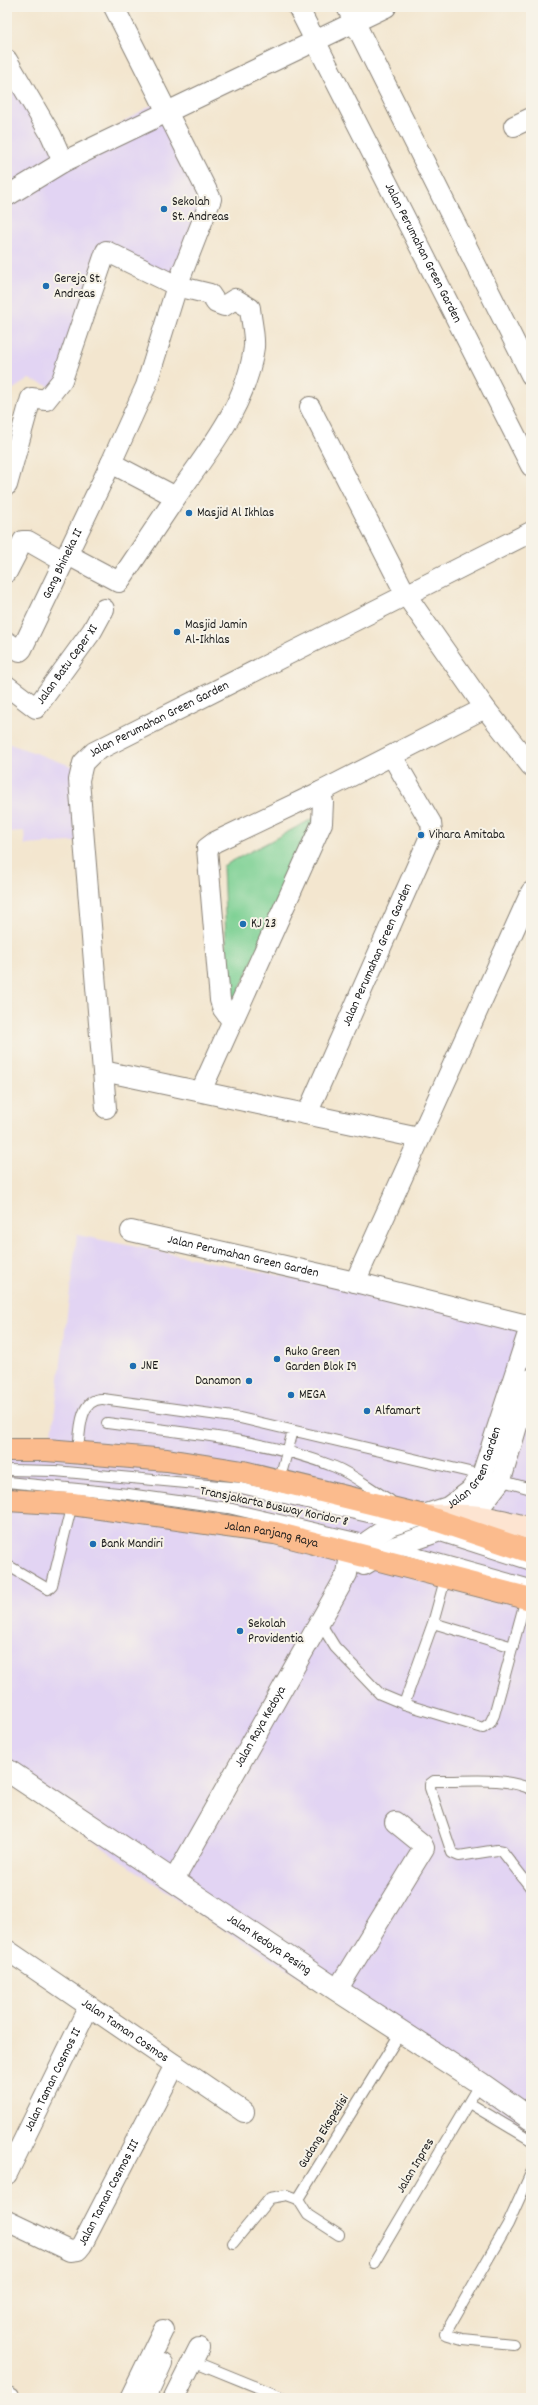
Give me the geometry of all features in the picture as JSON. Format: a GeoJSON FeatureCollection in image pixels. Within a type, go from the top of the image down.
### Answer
{"type":"FeatureCollection","features":[{"type":"Feature","properties":{"kind":"main road"},"geometry":{"type":"LineString","coordinates":[[7,1450],[78,1453],[167,1460],[242,1472],[279,1481],[416,1522],[498,1519],[531,1529]]}},
{"type":"Feature","properties":{"kind":"main road","name":"Jalan Panjang Raya"},"geometry":{"type":"LineString","coordinates":[[7,1500],[72,1504],[274,1533],[365,1551],[446,1576],[529,1594]]}},
{"type":"Feature","properties":{"kind":"main road"},"geometry":{"type":"LineString","coordinates":[[461,1520],[531,1552]]}},
{"type":"Feature","properties":{"kind":"street"},"geometry":{"type":"LineString","coordinates":[[114,7],[167,111]]}},
{"type":"Feature","properties":{"kind":"street","name":"Jalan Perumahan Green Garden"},"geometry":{"type":"LineString","coordinates":[[298,7],[531,466]]}},
{"type":"Feature","properties":{"kind":"street"},"geometry":{"type":"LineString","coordinates":[[7,196],[63,162],[315,41],[351,15],[386,7]]}},
{"type":"Feature","properties":{"kind":"street"},"geometry":{"type":"LineString","coordinates":[[351,15],[531,375]]}},
{"type":"Feature","properties":{"kind":"street"},"geometry":{"type":"LineString","coordinates":[[7,60],[51,135],[63,162]]}},
{"type":"Feature","properties":{"kind":"street","name":"Gang Bhineka II"},"geometry":{"type":"LineString","coordinates":[[7,642],[18,650],[22,649],[111,463],[146,386],[177,286],[211,199],[167,111]]}},
{"type":"Feature","properties":{"kind":"street"},"geometry":{"type":"LineString","coordinates":[[7,485],[31,398],[46,400],[62,380],[106,251],[177,286],[210,294],[216,303],[224,306],[233,299],[247,305],[250,308],[254,346],[245,386],[233,414],[121,581],[117,581],[72,557],[63,561],[28,541],[16,547],[7,572]]}},
{"type":"Feature","properties":{"kind":"street"},"geometry":{"type":"LineString","coordinates":[[310,407],[406,595],[485,708],[531,766]]}},
{"type":"Feature","properties":{"kind":"street"},"geometry":{"type":"LineString","coordinates":[[111,463],[176,497]]}},
{"type":"Feature","properties":{"kind":"street","name":"Jalan Perumahan Green Garden"},"geometry":{"type":"LineString","coordinates":[[106,1108],[79,780],[83,764],[94,752],[531,532]]}},
{"type":"Feature","properties":{"kind":"street","name":"Jalan Batu Ceper XI"},"geometry":{"type":"LineString","coordinates":[[7,686],[36,708],[92,631],[104,608]]}},
{"type":"Feature","properties":{"kind":"street"},"geometry":{"type":"LineString","coordinates":[[232,1021],[222,1009],[220,1000],[207,848],[215,842],[320,792],[485,708]]}},
{"type":"Feature","properties":{"kind":"street","name":"Jalan Perumahan Green Garden"},"geometry":{"type":"LineString","coordinates":[[307,1114],[432,832],[431,823],[392,756]]}},
{"type":"Feature","properties":{"kind":"street"},"geometry":{"type":"LineString","coordinates":[[201,1092],[322,823],[323,802],[320,792]]}},
{"type":"Feature","properties":{"kind":"street"},"geometry":{"type":"LineString","coordinates":[[355,1282],[531,892]]}},
{"type":"Feature","properties":{"kind":"street"},"geometry":{"type":"LineString","coordinates":[[104,1071],[419,1138]]}},
{"type":"Feature","properties":{"kind":"street","name":"Jalan Perumahan Green Garden"},"geometry":{"type":"LineString","coordinates":[[131,1231],[355,1282],[531,1325]]}},
{"type":"Feature","properties":{"kind":"street","name":"Jalan Green Garden"},"geometry":{"type":"LineString","coordinates":[[461,1520],[484,1502],[492,1477],[531,1325]]}},
{"type":"Feature","properties":{"kind":"street","name":"Jalan Green Garden"},"geometry":{"type":"LineString","coordinates":[[365,1551],[416,1522],[448,1507],[492,1477],[531,1379]]}},
{"type":"Feature","properties":{"kind":"street","name":"Jalan Green Garden"},"geometry":{"type":"LineString","coordinates":[[365,1551],[394,1547],[416,1522]]}},
{"type":"Feature","properties":{"kind":"street","name":"Jalan Raya Kedoya"},"geometry":{"type":"LineString","coordinates":[[174,1880],[319,1620],[347,1574],[349,1561],[365,1551]]}},
{"type":"Feature","properties":{"kind":"street","name":"Jalan Kedoya Pesing"},"geometry":{"type":"LineString","coordinates":[[7,1770],[174,1880],[336,1990],[480,2083],[531,2119]]}},
{"type":"Feature","properties":{"kind":"street"},"geometry":{"type":"LineString","coordinates":[[336,1990],[424,1848],[395,1822]]}},
{"type":"Feature","properties":{"kind":"street","name":"Jalan Taman Cosmos"},"geometry":{"type":"LineString","coordinates":[[7,1950],[244,2112]]}},
{"type":"Feature","properties":{"kind":"street","name":"Jalan Taman Cosmos II"},"geometry":{"type":"LineString","coordinates":[[7,2174],[90,2006]]}},
{"type":"Feature","properties":{"kind":"street","name":"Jalan Taman Cosmos III"},"geometry":{"type":"LineString","coordinates":[[7,2221],[70,2251],[78,2250],[82,2245],[175,2065]]}},
{"type":"Feature","properties":{"kind":"street"},"geometry":{"type":"LineString","coordinates":[[130,2398],[170,2330],[146,2398]]}},
{"type":"Feature","properties":{"kind":"street"},"geometry":{"type":"LineString","coordinates":[[174,2398],[196,2355]]}},
{"type":"Feature","properties":{"kind":"lane"},"geometry":{"type":"LineString","coordinates":[[78,1453],[84,1411],[89,1402],[96,1398],[240,1418],[492,1477],[531,1489]]}},
{"type":"Feature","properties":{"kind":"lane"},"geometry":{"type":"LineString","coordinates":[[107,1423],[233,1439],[336,1467],[416,1522]]}},
{"type":"Feature","properties":{"kind":"lane"},"geometry":{"type":"LineString","coordinates":[[279,1481],[293,1431]]}},
{"type":"Feature","properties":{"kind":"lane","name":"Transjakarta Busway Koridor 8"},"geometry":{"type":"LineString","coordinates":[[7,1470],[63,1472],[241,1488],[416,1522],[531,1565]]}},
{"type":"Feature","properties":{"kind":"lane","name":"Transjakarta Busway Koridor 8"},"geometry":{"type":"LineString","coordinates":[[7,1482],[128,1494],[228,1508],[365,1551]]}},
{"type":"Feature","properties":{"kind":"lane"},"geometry":{"type":"LineString","coordinates":[[7,1565],[48,1589],[52,1585],[72,1504]]}},
{"type":"Feature","properties":{"kind":"lane"},"geometry":{"type":"LineString","coordinates":[[319,1620],[335,1647],[380,1694],[404,1704],[483,1728],[490,1723],[494,1716],[529,1594],[394,1547]]}},
{"type":"Feature","properties":{"kind":"lane"},"geometry":{"type":"LineString","coordinates":[[404,1704],[433,1623],[446,1576]]}},
{"type":"Feature","properties":{"kind":"lane"},"geometry":{"type":"LineString","coordinates":[[433,1623],[513,1648]]}},
{"type":"Feature","properties":{"kind":"lane"},"geometry":{"type":"LineString","coordinates":[[531,1790],[518,1784],[503,1782],[434,1782],[430,1784],[430,1788],[452,1853],[459,1856],[497,1850],[502,1851],[531,1888]]}},
{"type":"Feature","properties":{"kind":"lane","name":"Gudang Ekspedisi"},"geometry":{"type":"LineString","coordinates":[[298,2199],[401,2032]]}},
{"type":"Feature","properties":{"kind":"lane","name":"Jalan Inpres"},"geometry":{"type":"LineString","coordinates":[[374,2263],[480,2083]]}},
{"type":"Feature","properties":{"kind":"lane"},"geometry":{"type":"LineString","coordinates":[[469,2102],[531,2140]]}},
{"type":"Feature","properties":{"kind":"lane"},"geometry":{"type":"LineString","coordinates":[[513,2344],[462,2339],[445,2334],[508,2224],[531,2173]]}},
{"type":"Feature","properties":{"kind":"lane"},"geometry":{"type":"LineString","coordinates":[[232,2243],[270,2198],[287,2195],[298,2199],[308,2215],[339,2235]]}},
{"type":"Feature","properties":{"kind":"lane"},"geometry":{"type":"LineString","coordinates":[[196,2355],[284,2398]]}},
{"type":"Feature","properties":{"kind":"shaded area"},"geometry":{"type":"Polygon","coordinates":[[[7,75],[66,156],[165,97],[214,192],[173,277],[105,248],[60,390],[29,379],[7,393],[7,75]]]}},
{"type":"Feature","properties":{"kind":"shaded area"},"geometry":{"type":"Polygon","coordinates":[[[7,743],[77,768],[83,841],[25,845],[24,831],[7,832],[7,743]]]}},
{"type":"Feature","properties":{"kind":"shaded area"},"geometry":{"type":"Polygon","coordinates":[[[77,1235],[531,1326],[531,2136],[409,2045],[194,1911],[7,1781],[7,1442],[51,1442],[77,1235]]]}},
{"type":"Feature","properties":{"kind":"green space"},"geometry":{"type":"Polygon","coordinates":[[[316,817],[229,1014],[223,866],[316,817]]]}},
{"type":"Feature","properties":{"kind":"place","name":"Sekolah St. Andreas"},"geometry":{"type":"Point","coordinates":[164,209]}},
{"type":"Feature","properties":{"kind":"place","name":"Gereja St. Andreas"},"geometry":{"type":"Point","coordinates":[46,286]}},
{"type":"Feature","properties":{"kind":"place","name":"Masjid Al Ikhlas"},"geometry":{"type":"Point","coordinates":[189,513]}},
{"type":"Feature","properties":{"kind":"place","name":"Masjid Jamin Al-Ikhlas"},"geometry":{"type":"Point","coordinates":[177,632]}},
{"type":"Feature","properties":{"kind":"place","name":"Vihara Amitaba"},"geometry":{"type":"Point","coordinates":[421,835]}},
{"type":"Feature","properties":{"kind":"place","name":"KJ 23"},"geometry":{"type":"Point","coordinates":[243,924]}},
{"type":"Feature","properties":{"kind":"place","name":"Ruko Green Garden Blok I9"},"geometry":{"type":"Point","coordinates":[277,1359]}},
{"type":"Feature","properties":{"kind":"place","name":"JNE"},"geometry":{"type":"Point","coordinates":[133,1366]}},
{"type":"Feature","properties":{"kind":"place","name":"Danamon"},"geometry":{"type":"Point","coordinates":[249,1381]}},
{"type":"Feature","properties":{"kind":"place","name":"MEGA"},"geometry":{"type":"Point","coordinates":[291,1395]}},
{"type":"Feature","properties":{"kind":"place","name":"Alfamart"},"geometry":{"type":"Point","coordinates":[367,1411]}},
{"type":"Feature","properties":{"kind":"place","name":"Bank Mandiri"},"geometry":{"type":"Point","coordinates":[93,1544]}},
{"type":"Feature","properties":{"kind":"place","name":"Sekolah Providentia"},"geometry":{"type":"Point","coordinates":[240,1631]}}]}
